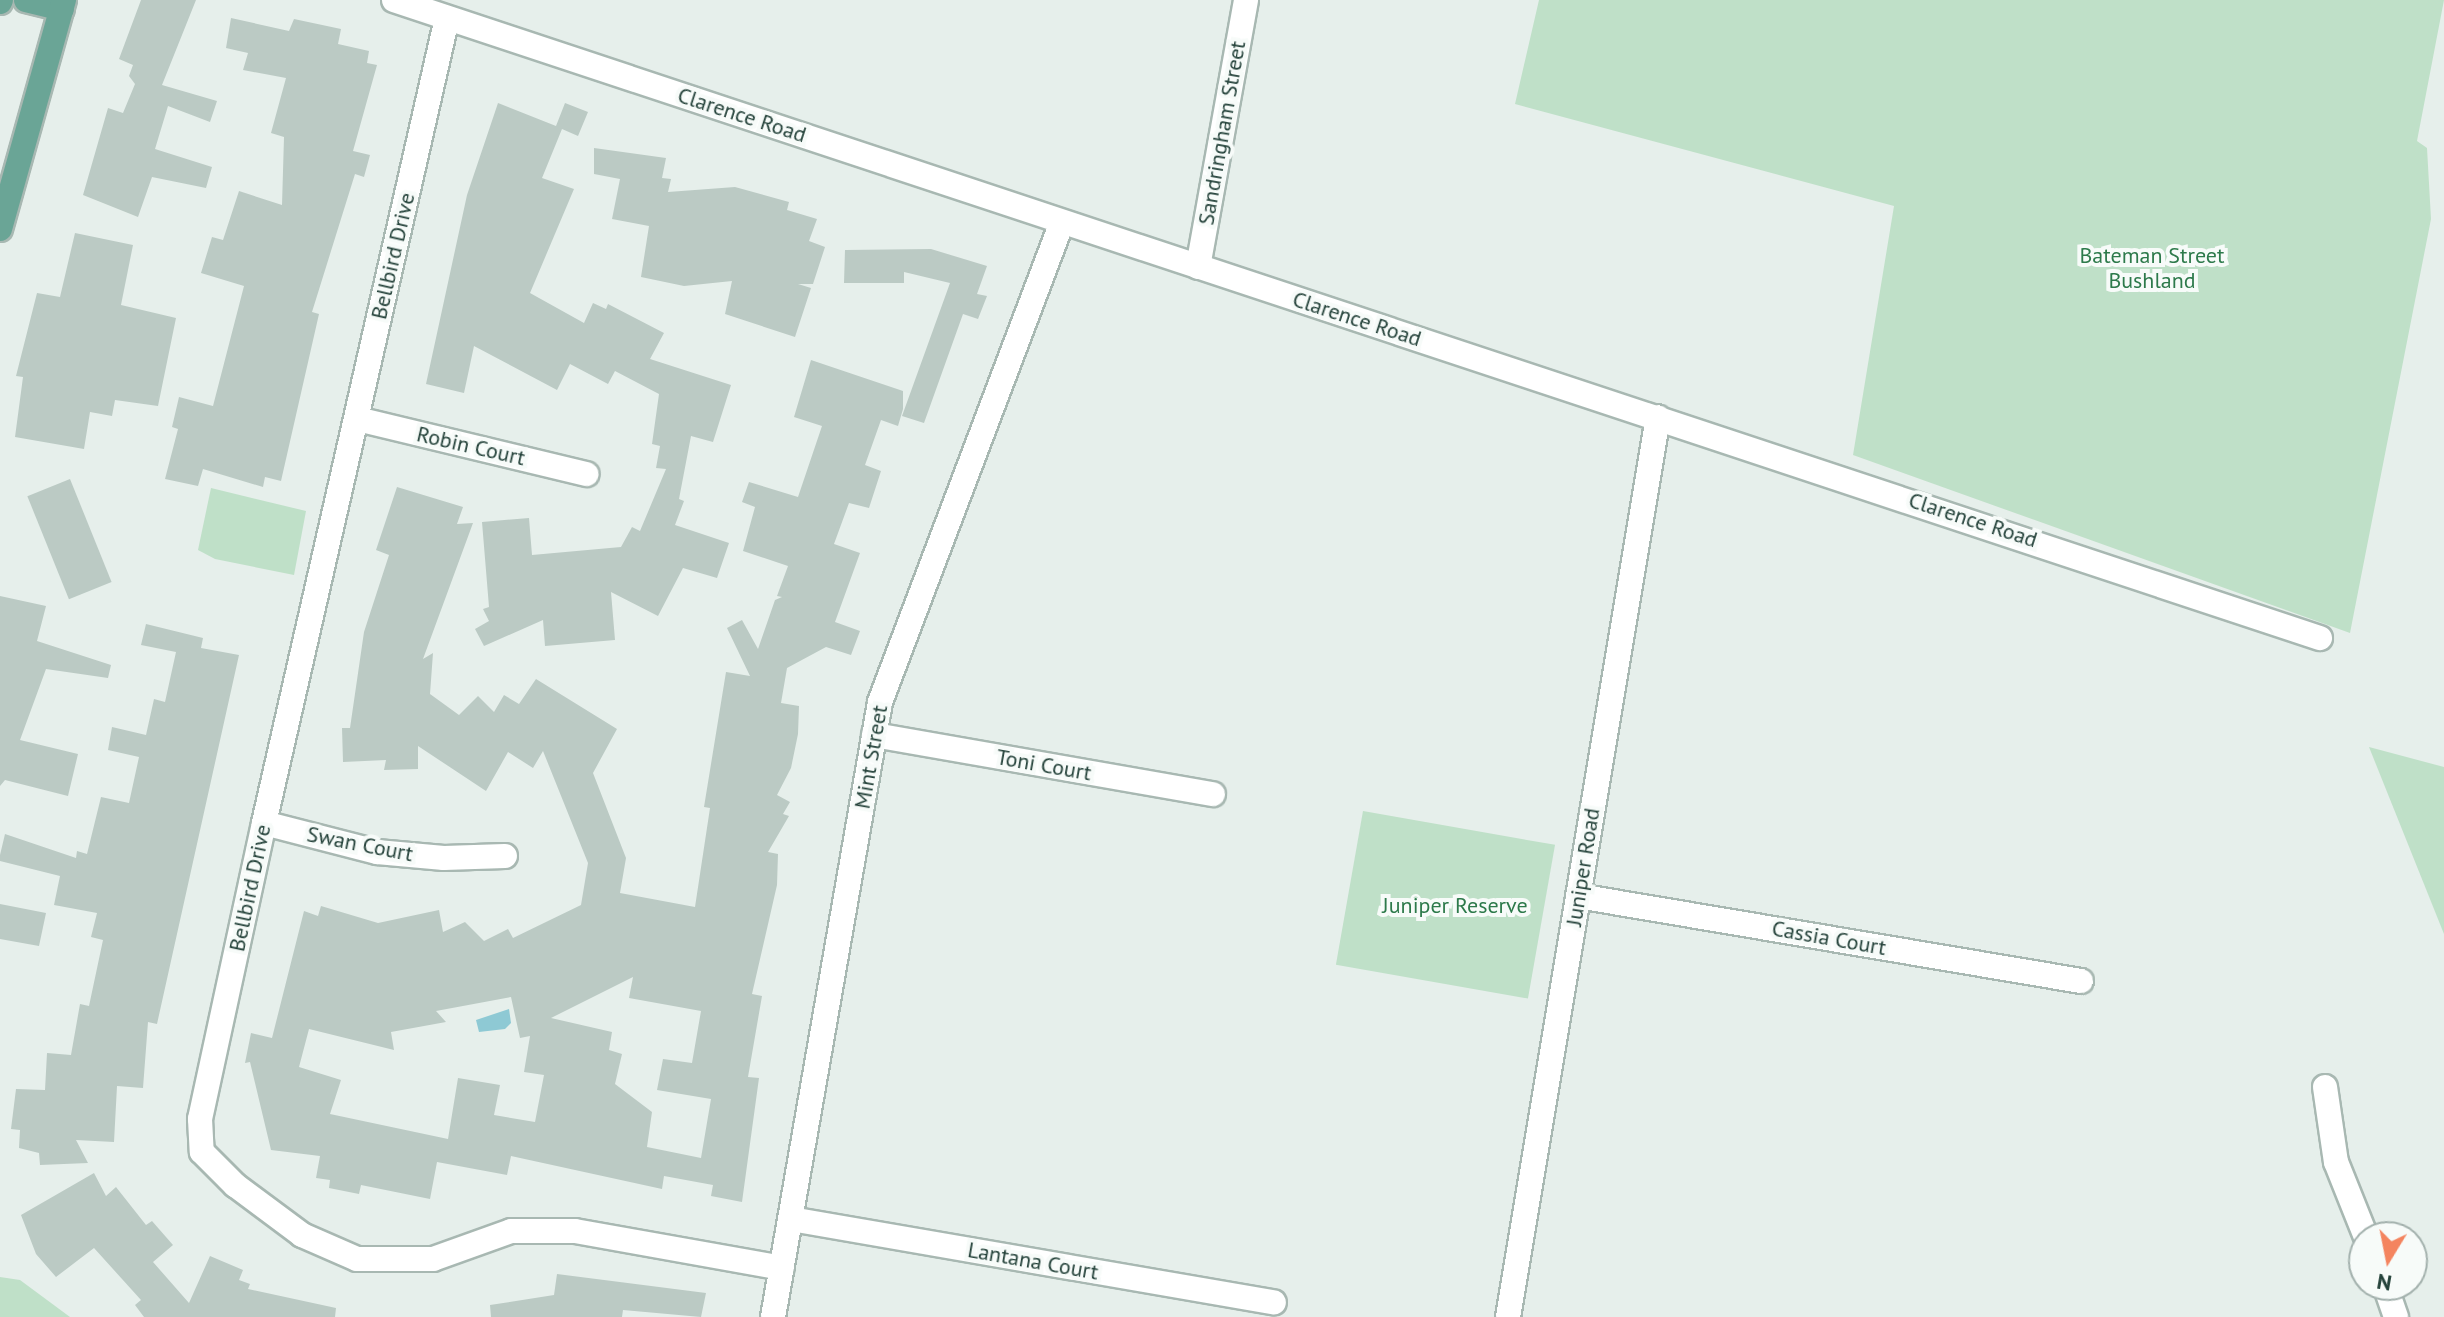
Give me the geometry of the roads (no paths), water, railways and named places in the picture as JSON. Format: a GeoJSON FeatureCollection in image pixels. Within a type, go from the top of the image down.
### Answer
{"type":"FeatureCollection","features":[{"type":"Feature","properties":{"kind":"main road"},"geometry":{"type":"LineString","coordinates":[[0,229],[63,5],[26,0]]}},
{"type":"Feature","properties":{"kind":"street","name":"Clarence Road"},"geometry":{"type":"LineString","coordinates":[[394,0],[2320,638]]}},
{"type":"Feature","properties":{"kind":"street","name":"Sandringham Street"},"geometry":{"type":"LineString","coordinates":[[1198,267],[1246,0]]}},
{"type":"Feature","properties":{"kind":"street","name":"Bellbird Drive"},"geometry":{"type":"LineString","coordinates":[[447,18],[200,1119],[202,1152],[235,1185],[302,1235],[357,1259],[433,1259],[511,1231],[575,1231],[782,1268]]}},
{"type":"Feature","properties":{"kind":"street","name":"Mint Street"},"geometry":{"type":"LineString","coordinates":[[773,1317],[880,702],[1062,222]]}},
{"type":"Feature","properties":{"kind":"street","name":"Juniper Road"},"geometry":{"type":"LineString","coordinates":[[1508,1317],[1658,417]]}},
{"type":"Feature","properties":{"kind":"street","name":"Robin Court"},"geometry":{"type":"LineString","coordinates":[[357,419],[586,474]]}},
{"type":"Feature","properties":{"kind":"street","name":"Toni Court"},"geometry":{"type":"LineString","coordinates":[[874,735],[1213,794]]}},
{"type":"Feature","properties":{"kind":"street","name":"Swan Court"},"geometry":{"type":"LineString","coordinates":[[264,823],[377,852],[444,858],[505,856]]}},
{"type":"Feature","properties":{"kind":"street","name":"Cassia Court"},"geometry":{"type":"LineString","coordinates":[[1578,896],[2081,981]]}},
{"type":"Feature","properties":{"kind":"street"},"geometry":{"type":"LineString","coordinates":[[2325,1087],[2336,1162],[2360,1221]]}},
{"type":"Feature","properties":{"kind":"street","name":"Lantana Court"},"geometry":{"type":"LineString","coordinates":[[791,1219],[1274,1302]]}},
{"type":"Feature","properties":{"kind":"water"},"geometry":{"type":"Polygon","coordinates":[[[509,1009],[511,1023],[505,1029],[479,1032],[476,1020],[509,1009]]]}},
{"type":"Feature","properties":{"kind":"park label","name":"Bateman Street Bushland"},"geometry":{"type":"Point","coordinates":[2152,268]}},
{"type":"Feature","properties":{"kind":"park label","name":"Juniper Reserve"},"geometry":{"type":"Point","coordinates":[1455,906]}}]}
